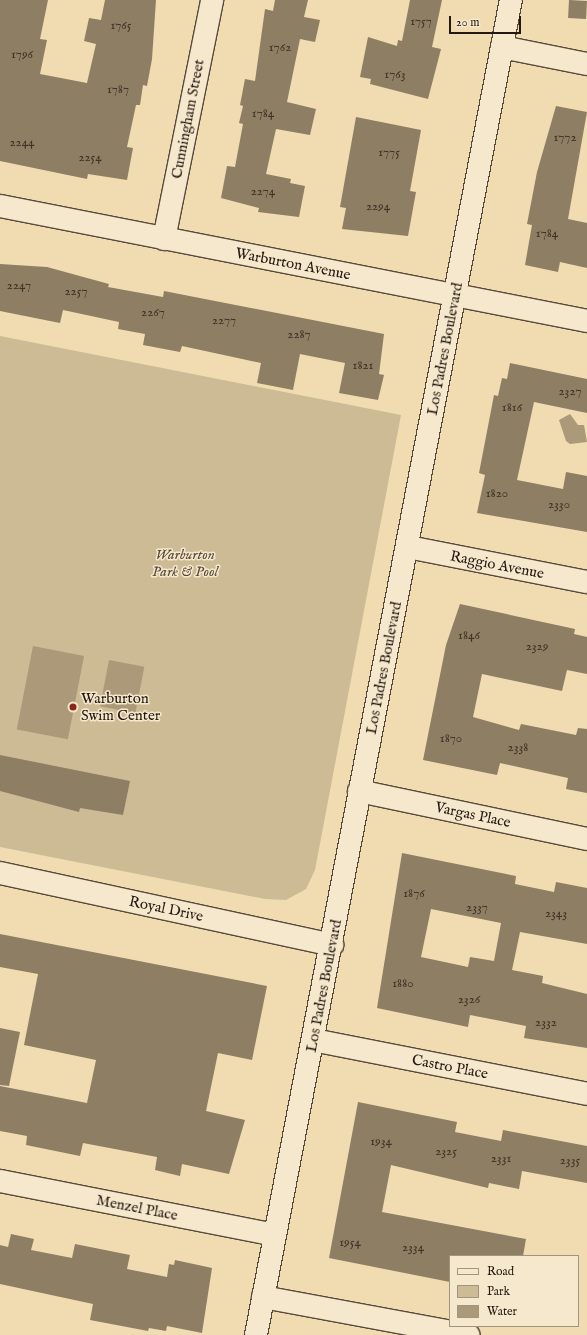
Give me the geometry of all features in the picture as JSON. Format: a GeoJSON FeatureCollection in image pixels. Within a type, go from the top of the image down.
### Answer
{"type":"FeatureCollection","features":[{"type":"Feature","properties":{"kind":"street","name":"Cunningham Street"},"geometry":{"type":"LineString","coordinates":[[164,238],[212,0]]}},
{"type":"Feature","properties":{"kind":"street","name":"Los Padres Boulevard"},"geometry":{"type":"LineString","coordinates":[[256,1335],[332,945],[359,791],[408,547],[511,0]]}},
{"type":"Feature","properties":{"kind":"street"},"geometry":{"type":"LineString","coordinates":[[502,47],[587,64]]}},
{"type":"Feature","properties":{"kind":"street","name":"Warburton Avenue"},"geometry":{"type":"LineString","coordinates":[[0,206],[587,321]]}},
{"type":"Feature","properties":{"kind":"street","name":"Raggio Avenue"},"geometry":{"type":"LineString","coordinates":[[408,547],[587,582]]}},
{"type":"Feature","properties":{"kind":"street","name":"Vargas Place"},"geometry":{"type":"LineString","coordinates":[[359,791],[587,839]]}},
{"type":"Feature","properties":{"kind":"street","name":"Royal Drive"},"geometry":{"type":"LineString","coordinates":[[0,873],[332,945]]}},
{"type":"Feature","properties":{"kind":"street","name":"Castro Place"},"geometry":{"type":"LineString","coordinates":[[313,1040],[587,1094]]}},
{"type":"Feature","properties":{"kind":"street","name":"Menzel Place"},"geometry":{"type":"LineString","coordinates":[[0,1181],[275,1235]]}},
{"type":"Feature","properties":{"kind":"street"},"geometry":{"type":"LineString","coordinates":[[263,1297],[469,1335]]}},
{"type":"Feature","properties":{"kind":"green space","name":"Warburton Park & Pool"},"geometry":{"type":"Polygon","coordinates":[[[0,336],[401,415],[315,870],[306,889],[286,900],[265,899],[0,847],[0,336]]]}},
{"type":"Feature","properties":{"kind":"water"},"geometry":{"type":"Polygon","coordinates":[[[570,414],[578,425],[584,425],[587,442],[570,444],[566,441],[559,420],[570,414]]]}},
{"type":"Feature","properties":{"kind":"water"},"geometry":{"type":"Polygon","coordinates":[[[33,646],[84,656],[68,739],[17,729],[33,646]]]}},
{"type":"Feature","properties":{"kind":"water"},"geometry":{"type":"Polygon","coordinates":[[[109,660],[144,667],[135,713],[100,706],[109,660]]]}},
{"type":"Feature","properties":{"kind":"building"},"geometry":{"type":"Polygon","coordinates":[[[0,0],[48,0],[40,39],[47,40],[40,74],[87,83],[96,44],[84,41],[89,18],[101,20],[105,0],[156,0],[152,59],[147,86],[143,85],[140,105],[136,105],[127,147],[133,148],[127,180],[88,174],[87,179],[0,161],[0,0]]]}},
{"type":"Feature","properties":{"kind":"building"},"geometry":{"type":"Polygon","coordinates":[[[275,0],[308,0],[304,17],[320,20],[315,42],[300,39],[287,102],[316,109],[310,135],[276,129],[266,174],[291,179],[290,183],[305,186],[299,217],[258,212],[259,208],[221,198],[227,166],[235,167],[243,124],[239,123],[243,106],[240,105],[245,79],[255,81],[265,9],[273,11],[275,0]]]}},
{"type":"Feature","properties":{"kind":"building"},"geometry":{"type":"Polygon","coordinates":[[[410,0],[442,0],[432,47],[441,49],[428,99],[370,84],[371,79],[360,77],[368,37],[397,46],[398,40],[402,41],[410,0]]]}},
{"type":"Feature","properties":{"kind":"building"},"geometry":{"type":"Polygon","coordinates":[[[569,0],[587,1],[586,19],[568,18],[569,0]]]}},
{"type":"Feature","properties":{"kind":"building"},"geometry":{"type":"Polygon","coordinates":[[[556,106],[587,112],[568,219],[587,223],[587,268],[560,262],[558,272],[525,265],[532,225],[527,224],[537,172],[556,106]]]}},
{"type":"Feature","properties":{"kind":"building"},"geometry":{"type":"Polygon","coordinates":[[[356,117],[421,130],[410,191],[416,192],[408,236],[342,229],[346,208],[340,207],[356,117]]]}},
{"type":"Feature","properties":{"kind":"building"},"geometry":{"type":"Polygon","coordinates":[[[0,264],[47,267],[109,284],[108,287],[163,297],[164,291],[384,334],[379,374],[384,375],[378,400],[339,393],[345,363],[300,354],[293,390],[257,383],[261,363],[182,346],[180,352],[143,345],[145,334],[118,329],[119,322],[63,310],[60,323],[0,311],[0,264]]]}},
{"type":"Feature","properties":{"kind":"building"},"geometry":{"type":"Polygon","coordinates":[[[510,363],[587,379],[587,413],[534,402],[517,480],[563,489],[566,472],[587,476],[587,532],[477,513],[485,475],[479,473],[494,395],[498,396],[502,378],[507,379],[510,363]]]}},
{"type":"Feature","properties":{"kind":"building"},"geometry":{"type":"Polygon","coordinates":[[[460,604],[575,629],[574,634],[587,637],[587,674],[567,670],[562,691],[482,674],[473,717],[519,730],[521,724],[576,735],[578,728],[587,729],[587,793],[566,789],[568,778],[500,763],[497,775],[423,760],[446,645],[460,604]]]}},
{"type":"Feature","properties":{"kind":"building"},"geometry":{"type":"Polygon","coordinates":[[[0,755],[130,781],[123,815],[80,808],[79,812],[0,791],[0,755]]]}},
{"type":"Feature","properties":{"kind":"building"},"geometry":{"type":"Polygon","coordinates":[[[402,853],[516,876],[515,884],[554,892],[556,882],[587,888],[587,944],[520,932],[512,970],[543,976],[542,983],[587,994],[587,1048],[524,1038],[526,1026],[470,1015],[468,1027],[377,1008],[402,853]],[[431,909],[421,957],[468,967],[470,957],[494,961],[501,923],[431,909]]]}},
{"type":"Feature","properties":{"kind":"building"},"geometry":{"type":"Polygon","coordinates":[[[0,934],[267,986],[252,1060],[218,1053],[206,1111],[245,1120],[229,1174],[182,1164],[180,1176],[155,1170],[157,1157],[83,1143],[80,1156],[26,1145],[27,1136],[0,1131],[0,1086],[87,1103],[96,1060],[24,1045],[38,974],[0,967],[0,934]]]}},
{"type":"Feature","properties":{"kind":"building"},"geometry":{"type":"Polygon","coordinates":[[[0,1028],[20,1032],[9,1086],[0,1085],[0,1028]]]}},
{"type":"Feature","properties":{"kind":"building"},"geometry":{"type":"Polygon","coordinates":[[[358,1102],[457,1122],[455,1132],[501,1141],[503,1130],[587,1146],[587,1183],[522,1171],[519,1189],[489,1183],[488,1188],[391,1165],[382,1212],[526,1239],[523,1255],[449,1255],[449,1282],[329,1258],[358,1102]]]}},
{"type":"Feature","properties":{"kind":"building"},"geometry":{"type":"Polygon","coordinates":[[[11,1234],[34,1239],[31,1250],[72,1258],[75,1244],[130,1255],[127,1269],[167,1277],[169,1264],[174,1265],[175,1260],[212,1268],[202,1333],[167,1326],[166,1331],[149,1328],[148,1331],[90,1320],[93,1304],[0,1284],[0,1245],[8,1247],[11,1234]]]}},
{"type":"Feature","properties":{"kind":"place","name":"Warburton Swim Center"},"geometry":{"type":"Point","coordinates":[73,707]}}]}
